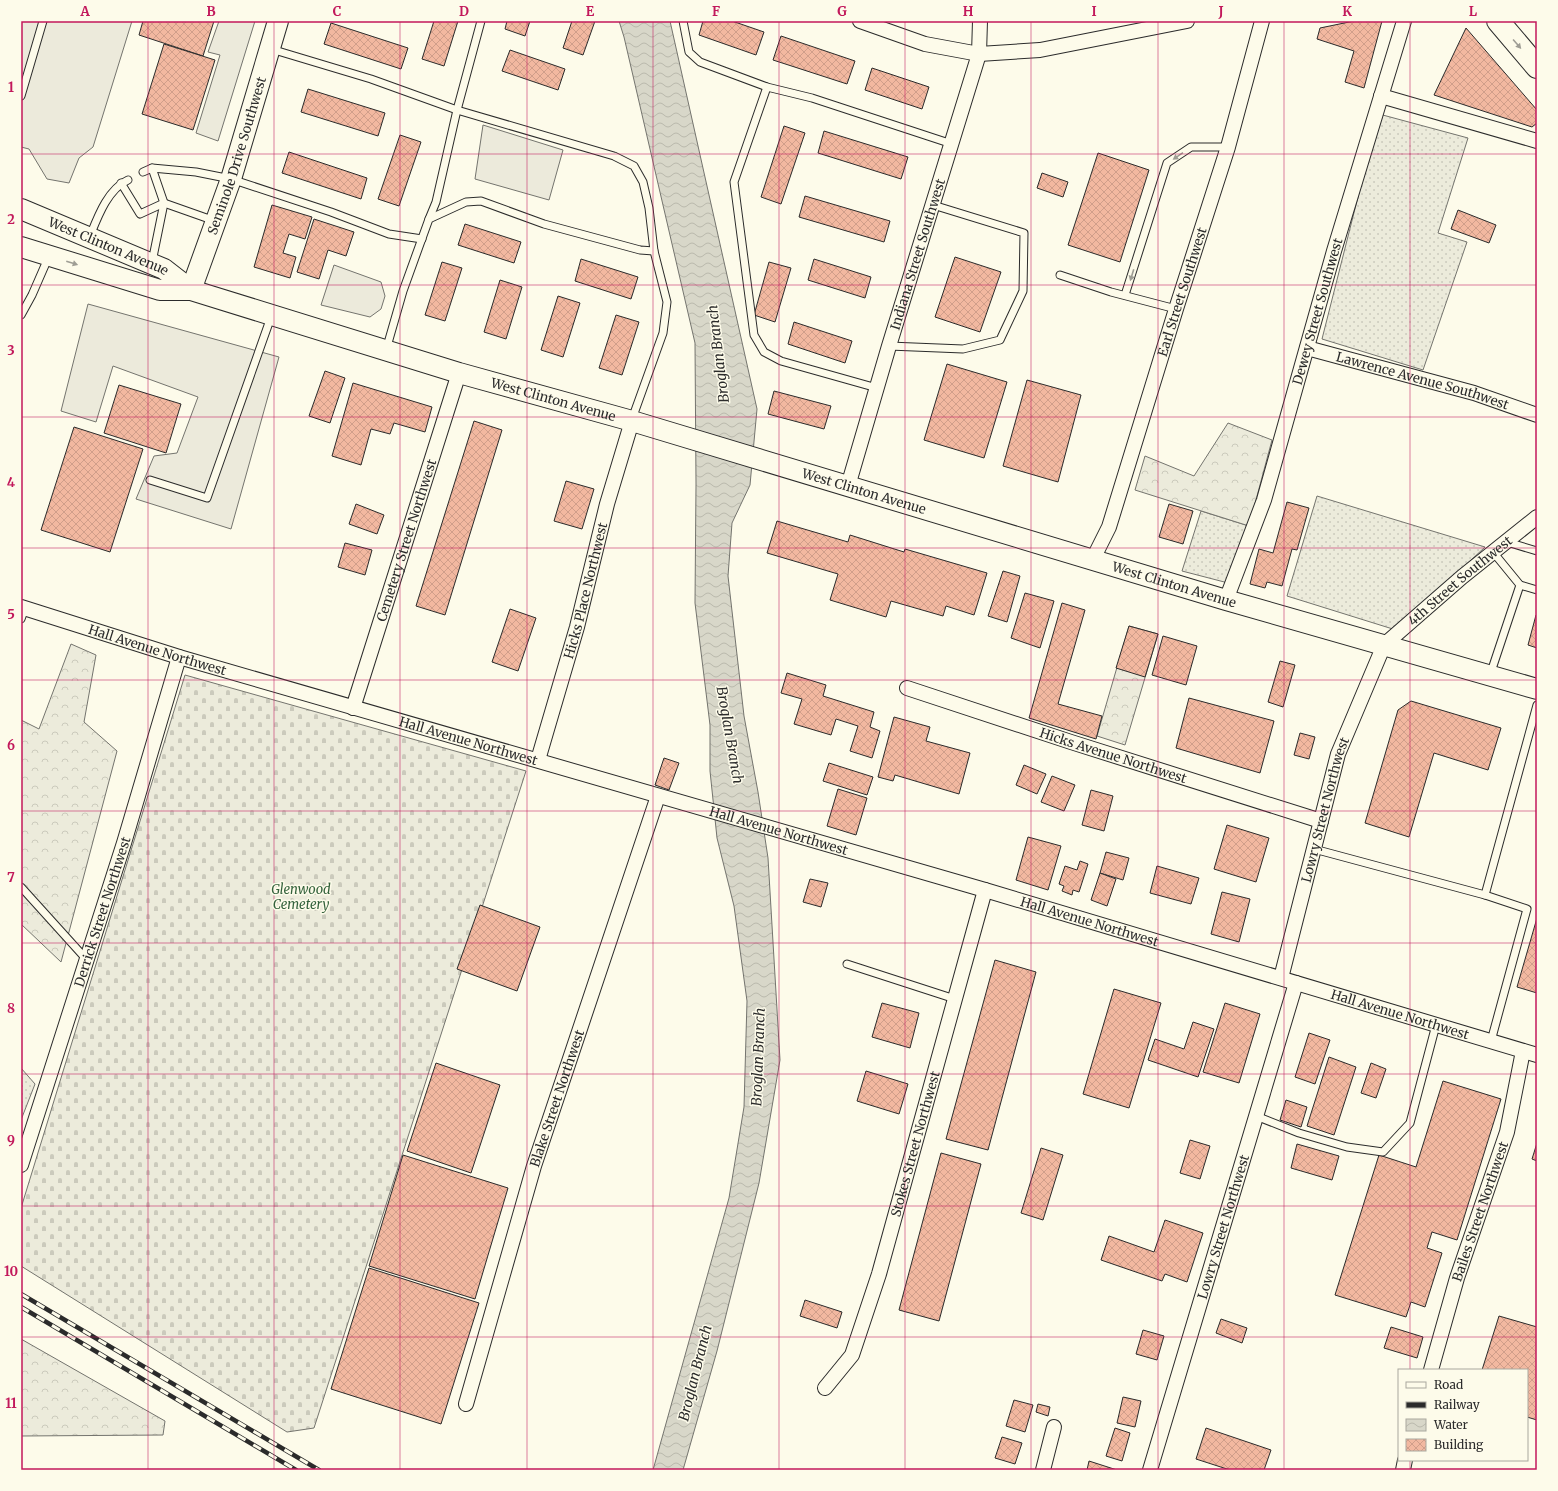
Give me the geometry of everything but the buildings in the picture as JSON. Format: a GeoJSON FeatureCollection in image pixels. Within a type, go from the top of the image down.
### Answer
{"type":"FeatureCollection","features":[{"type":"Feature","properties":{"kind":"main road"},"geometry":{"type":"LineString","coordinates":[[1498,21],[1537,66]]}},
{"type":"Feature","properties":{"kind":"street","name":"Seminole Drive Southwest"},"geometry":{"type":"LineString","coordinates":[[191,290],[231,179],[278,21]]}},
{"type":"Feature","properties":{"kind":"street"},"geometry":{"type":"LineString","coordinates":[[860,21],[925,44],[979,54],[1040,50],[1187,21]]}},
{"type":"Feature","properties":{"kind":"street","name":"Indiana Street Southwest"},"geometry":{"type":"LineString","coordinates":[[848,486],[889,346],[979,54],[980,21]]}},
{"type":"Feature","properties":{"kind":"street","name":"Earl Street Southwest"},"geometry":{"type":"LineString","coordinates":[[1093,559],[1109,527],[1176,309],[1228,147],[1262,21]]}},
{"type":"Feature","properties":{"kind":"street","name":"Dewey Street Southwest"},"geometry":{"type":"LineString","coordinates":[[1226,600],[1264,500],[1334,251],[1404,21]]}},
{"type":"Feature","properties":{"kind":"street"},"geometry":{"type":"LineString","coordinates":[[1381,96],[1537,141]]}},
{"type":"Feature","properties":{"kind":"street","name":"West Clinton Avenue"},"geometry":{"type":"LineString","coordinates":[[21,209],[164,269],[191,290]]}},
{"type":"Feature","properties":{"kind":"street","name":"West Clinton Avenue"},"geometry":{"type":"LineString","coordinates":[[21,247],[160,290],[191,290],[459,373],[632,421],[1226,600],[1537,689]]}},
{"type":"Feature","properties":{"kind":"street","name":"Lawrence Avenue Southwest"},"geometry":{"type":"LineString","coordinates":[[1307,348],[1474,393],[1537,415]]}},
{"type":"Feature","properties":{"kind":"street","name":"Cemetery Street Northwest"},"geometry":{"type":"LineString","coordinates":[[353,708],[459,373]]}},
{"type":"Feature","properties":{"kind":"street","name":"Hicks Place Northwest"},"geometry":{"type":"LineString","coordinates":[[538,760],[577,627],[607,504],[632,421]]}},
{"type":"Feature","properties":{"kind":"street","name":"4th Street Southwest"},"geometry":{"type":"LineString","coordinates":[[1384,645],[1493,552],[1537,517]]}},
{"type":"Feature","properties":{"kind":"street","name":"Hall Avenue Northwest"},"geometry":{"type":"LineString","coordinates":[[22,611],[353,708],[538,760],[711,812],[985,890],[1537,1056]]}},
{"type":"Feature","properties":{"kind":"street","name":"Lowry Street Northwest"},"geometry":{"type":"LineString","coordinates":[[1281,978],[1338,754],[1384,645]]}},
{"type":"Feature","properties":{"kind":"street","name":"Derrick Street Northwest"},"geometry":{"type":"LineString","coordinates":[[21,1165],[124,843],[179,657]]}},
{"type":"Feature","properties":{"kind":"street","name":"Hicks Avenue Northwest"},"geometry":{"type":"LineString","coordinates":[[907,688],[1071,742],[1321,820]]}},
{"type":"Feature","properties":{"kind":"street","name":"Blake Street Northwest"},"geometry":{"type":"LineString","coordinates":[[466,1404],[534,1166],[658,796]]}},
{"type":"Feature","properties":{"kind":"street","name":"Stokes Street Northwest"},"geometry":{"type":"LineString","coordinates":[[825,1388],[852,1355],[880,1274],[985,890]]}},
{"type":"Feature","properties":{"kind":"street","name":"Lowry Street Northwest"},"geometry":{"type":"LineString","coordinates":[[1150,1470],[1296,983]]}},
{"type":"Feature","properties":{"kind":"street","name":"Bailes Street Northwest"},"geometry":{"type":"LineString","coordinates":[[1431,1369],[1457,1278],[1507,1132],[1522,1051]]}},
{"type":"Feature","properties":{"kind":"street"},"geometry":{"type":"LineString","coordinates":[[1043,1470],[1054,1427]]}},
{"type":"Feature","properties":{"kind":"lane"},"geometry":{"type":"LineString","coordinates":[[21,96],[43,21]]}},
{"type":"Feature","properties":{"kind":"lane"},"geometry":{"type":"LineString","coordinates":[[386,350],[403,291],[436,202],[457,110],[481,21]]}},
{"type":"Feature","properties":{"kind":"lane"},"geometry":{"type":"LineString","coordinates":[[683,21],[689,52],[700,62],[767,87],[812,98],[952,144]]}},
{"type":"Feature","properties":{"kind":"lane"},"geometry":{"type":"LineString","coordinates":[[269,48],[371,79],[457,110],[614,156],[634,166],[643,182],[654,251],[667,302],[663,334],[632,421]]}},
{"type":"Feature","properties":{"kind":"lane"},"geometry":{"type":"LineString","coordinates":[[767,87],[734,182],[753,334],[764,352],[782,361],[877,388]]}},
{"type":"Feature","properties":{"kind":"lane"},"geometry":{"type":"LineString","coordinates":[[1125,295],[1167,163],[1191,147],[1228,147]]}},
{"type":"Feature","properties":{"kind":"lane"},"geometry":{"type":"LineString","coordinates":[[152,168],[154,186],[164,203],[216,221]]}},
{"type":"Feature","properties":{"kind":"lane"},"geometry":{"type":"LineString","coordinates":[[143,172],[152,168],[196,172],[231,179],[331,212],[389,234],[422,239]]}},
{"type":"Feature","properties":{"kind":"lane"},"geometry":{"type":"LineString","coordinates":[[90,238],[107,200],[125,181],[140,214],[164,203]]}},
{"type":"Feature","properties":{"kind":"lane"},"geometry":{"type":"LineString","coordinates":[[429,220],[466,202],[481,201],[544,224],[640,250],[654,251]]}},
{"type":"Feature","properties":{"kind":"lane"},"geometry":{"type":"LineString","coordinates":[[152,264],[164,203]]}},
{"type":"Feature","properties":{"kind":"lane"},"geometry":{"type":"LineString","coordinates":[[889,346],[963,349],[1000,340],[1023,291],[1024,233],[933,205]]}},
{"type":"Feature","properties":{"kind":"lane"},"geometry":{"type":"LineString","coordinates":[[21,315],[32,295],[49,256]]}},
{"type":"Feature","properties":{"kind":"lane"},"geometry":{"type":"LineString","coordinates":[[1060,275],[1154,305],[1176,309]]}},
{"type":"Feature","properties":{"kind":"lane"},"geometry":{"type":"LineString","coordinates":[[150,480],[206,498],[272,314]]}},
{"type":"Feature","properties":{"kind":"lane"},"geometry":{"type":"LineString","coordinates":[[1506,542],[1537,551]]}},
{"type":"Feature","properties":{"kind":"lane"},"geometry":{"type":"LineString","coordinates":[[1493,552],[1520,585],[1537,590]]}},
{"type":"Feature","properties":{"kind":"lane"},"geometry":{"type":"LineString","coordinates":[[1490,675],[1520,585]]}},
{"type":"Feature","properties":{"kind":"lane"},"geometry":{"type":"LineString","coordinates":[[1485,895],[1537,705]]}},
{"type":"Feature","properties":{"kind":"lane"},"geometry":{"type":"LineString","coordinates":[[1314,849],[1485,895],[1527,909],[1491,1041]]}},
{"type":"Feature","properties":{"kind":"lane"},"geometry":{"type":"LineString","coordinates":[[21,887],[87,960]]}},
{"type":"Feature","properties":{"kind":"lane"},"geometry":{"type":"LineString","coordinates":[[847,964],[955,999]]}},
{"type":"Feature","properties":{"kind":"lane"},"geometry":{"type":"LineString","coordinates":[[1256,1116],[1299,1133],[1347,1147],[1383,1152],[1410,1123],[1436,1025]]}},
{"type":"Feature","properties":{"kind":"green space"},"geometry":{"type":"Polygon","coordinates":[[[1379,114],[1468,138],[1438,233],[1467,242],[1423,370],[1322,339],[1379,114]]]}},
{"type":"Feature","properties":{"kind":"green space"},"geometry":{"type":"Polygon","coordinates":[[[1228,423],[1272,440],[1249,526],[1135,490],[1145,456],[1194,476],[1228,423]]]}},
{"type":"Feature","properties":{"kind":"green space"},"geometry":{"type":"Polygon","coordinates":[[[1317,496],[1485,547],[1396,630],[1287,596],[1317,496]]]}},
{"type":"Feature","properties":{"kind":"green space"},"geometry":{"type":"Polygon","coordinates":[[[1201,511],[1249,526],[1232,584],[1182,571],[1201,511]]]}},
{"type":"Feature","properties":{"kind":"green space"},"geometry":{"type":"Polygon","coordinates":[[[1129,626],[1158,634],[1125,745],[1097,736],[1129,626]]]}},
{"type":"Feature","properties":{"kind":"green space"},"geometry":{"type":"Polygon","coordinates":[[[71,644],[96,655],[84,722],[117,751],[61,962],[21,924],[21,720],[39,729],[71,644]]]}},
{"type":"Feature","properties":{"kind":"green space","name":"Glenwood Cemetery"},"geometry":{"type":"Polygon","coordinates":[[[185,675],[526,771],[314,1428],[287,1432],[21,1266],[21,1208],[185,675]]]}},
{"type":"Feature","properties":{"kind":"green space"},"geometry":{"type":"Polygon","coordinates":[[[21,1068],[35,1084],[21,1120],[21,1068]]]}},
{"type":"Feature","properties":{"kind":"green space"},"geometry":{"type":"Polygon","coordinates":[[[21,1339],[165,1421],[163,1435],[21,1436],[21,1339]]]}},
{"type":"Feature","properties":{"kind":"shaded area"},"geometry":{"type":"Polygon","coordinates":[[[21,21],[132,21],[93,147],[79,158],[69,183],[47,179],[29,149],[21,147],[21,21]]]}},
{"type":"Feature","properties":{"kind":"shaded area"},"geometry":{"type":"Polygon","coordinates":[[[219,21],[255,21],[218,141],[196,133],[220,55],[208,52],[219,21]]]}},
{"type":"Feature","properties":{"kind":"shaded area"},"geometry":{"type":"Polygon","coordinates":[[[483,125],[563,150],[549,200],[475,179],[483,125]]]}},
{"type":"Feature","properties":{"kind":"shaded area"},"geometry":{"type":"Polygon","coordinates":[[[334,265],[381,282],[385,296],[381,309],[370,317],[321,305],[334,265]]]}},
{"type":"Feature","properties":{"kind":"shaded area"},"geometry":{"type":"Polygon","coordinates":[[[88,304],[279,357],[231,529],[136,499],[154,456],[177,453],[198,397],[113,366],[96,422],[61,411],[88,304]]]}},
{"type":"Feature","properties":{"kind":"water","name":"Broglan Branch"},"geometry":{"type":"Polygon","coordinates":[[[619,21],[670,21],[757,409],[750,485],[732,523],[728,576],[744,716],[768,858],[780,1060],[759,1183],[717,1351],[683,1470],[653,1470],[729,1198],[744,1107],[747,1001],[734,906],[717,838],[710,771],[710,725],[695,603],[695,343],[619,21]]]}},
{"type":"Feature","properties":{"kind":"railway"},"geometry":{"type":"LineString","coordinates":[[21,1294],[319,1470]]}},
{"type":"Feature","properties":{"kind":"railway"},"geometry":{"type":"LineString","coordinates":[[21,1307],[296,1470]]}}]}
